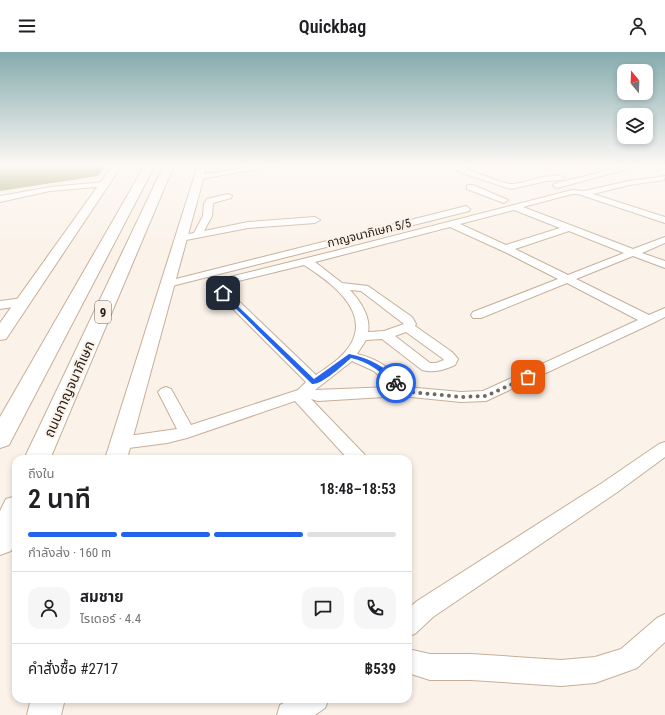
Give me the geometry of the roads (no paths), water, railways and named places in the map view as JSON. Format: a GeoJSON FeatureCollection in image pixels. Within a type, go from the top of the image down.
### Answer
{"type":"FeatureCollection","features":[{"type":"Feature","properties":{"kind":"highway","name":"9"},"geometry":{"type":"LineString","coordinates":[[0,439],[133,196]]}},
{"type":"Feature","properties":{"kind":"highway","name":"ถนนกาญจนาภิเษก"},"geometry":{"type":"LineString","coordinates":[[39,455],[155,196]]}},
{"type":"Feature","properties":{"kind":"highway"},"geometry":{"type":"LineString","coordinates":[[0,542],[12,516]]}},
{"type":"Feature","properties":{"kind":"main road"},"geometry":{"type":"LineString","coordinates":[[0,335],[97,196]]}},
{"type":"Feature","properties":{"kind":"main road"},"geometry":{"type":"LineString","coordinates":[[117,455],[194,196]]}},
{"type":"Feature","properties":{"kind":"main road"},"geometry":{"type":"LineString","coordinates":[[44,715],[47,703]]}},
{"type":"Feature","properties":{"kind":"street"},"geometry":{"type":"LineString","coordinates":[[0,199],[15,196]]}},
{"type":"Feature","properties":{"kind":"street"},"geometry":{"type":"LineString","coordinates":[[198,234],[200,227],[208,213],[207,205],[210,201],[228,196]]}},
{"type":"Feature","properties":{"kind":"street"},"geometry":{"type":"LineString","coordinates":[[496,196],[570,228],[665,265]]}},
{"type":"Feature","properties":{"kind":"street"},"geometry":{"type":"LineString","coordinates":[[488,203],[545,196]]}},
{"type":"Feature","properties":{"kind":"street"},"geometry":{"type":"LineString","coordinates":[[590,196],[665,220]]}},
{"type":"Feature","properties":{"kind":"street"},"geometry":{"type":"LineString","coordinates":[[355,455],[305,390],[214,284],[451,224],[510,201]]}},
{"type":"Feature","properties":{"kind":"street","name":"กาญจนาภิเษก 5/5"},"geometry":{"type":"LineString","coordinates":[[168,284],[473,207]]}},
{"type":"Feature","properties":{"kind":"street"},"geometry":{"type":"LineString","coordinates":[[181,238],[248,226],[315,220]]}},
{"type":"Feature","properties":{"kind":"street"},"geometry":{"type":"LineString","coordinates":[[451,224],[649,320]]}},
{"type":"Feature","properties":{"kind":"street"},"geometry":{"type":"LineString","coordinates":[[271,225],[284,233]]}},
{"type":"Feature","properties":{"kind":"street"},"geometry":{"type":"LineString","coordinates":[[505,249],[570,228]]}},
{"type":"Feature","properties":{"kind":"street"},"geometry":{"type":"LineString","coordinates":[[477,315],[665,240]]}},
{"type":"Feature","properties":{"kind":"street"},"geometry":{"type":"LineString","coordinates":[[121,443],[167,437],[187,432],[305,390],[349,356],[361,336],[361,313],[358,307],[340,286],[306,261]]}},
{"type":"Feature","properties":{"kind":"street"},"geometry":{"type":"LineString","coordinates":[[340,286],[364,288],[408,320],[410,324],[408,327]]}},
{"type":"Feature","properties":{"kind":"street"},"geometry":{"type":"LineString","coordinates":[[358,307],[382,301]]}},
{"type":"Feature","properties":{"kind":"street"},"geometry":{"type":"LineString","coordinates":[[0,305],[23,302]]}},
{"type":"Feature","properties":{"kind":"street"},"geometry":{"type":"LineString","coordinates":[[305,390],[318,396],[401,391],[461,397],[486,396],[665,312]]}},
{"type":"Feature","properties":{"kind":"street"},"geometry":{"type":"LineString","coordinates":[[385,335],[428,367],[438,367],[450,362],[451,359],[447,355],[408,327]]}},
{"type":"Feature","properties":{"kind":"street"},"geometry":{"type":"LineString","coordinates":[[361,336],[385,335],[408,327]]}},
{"type":"Feature","properties":{"kind":"street"},"geometry":{"type":"LineString","coordinates":[[349,356],[364,359],[382,369],[395,381],[401,391]]}},
{"type":"Feature","properties":{"kind":"street"},"geometry":{"type":"LineString","coordinates":[[166,392],[187,432]]}},
{"type":"Feature","properties":{"kind":"street"},"geometry":{"type":"LineString","coordinates":[[412,621],[425,609],[608,488],[665,448]]}},
{"type":"Feature","properties":{"kind":"street"},"geometry":{"type":"LineString","coordinates":[[412,662],[430,667],[471,667],[561,673],[596,670],[628,659],[665,626]]}},
{"type":"Feature","properties":{"kind":"street"},"geometry":{"type":"LineString","coordinates":[[290,715],[310,703]]}}]}
